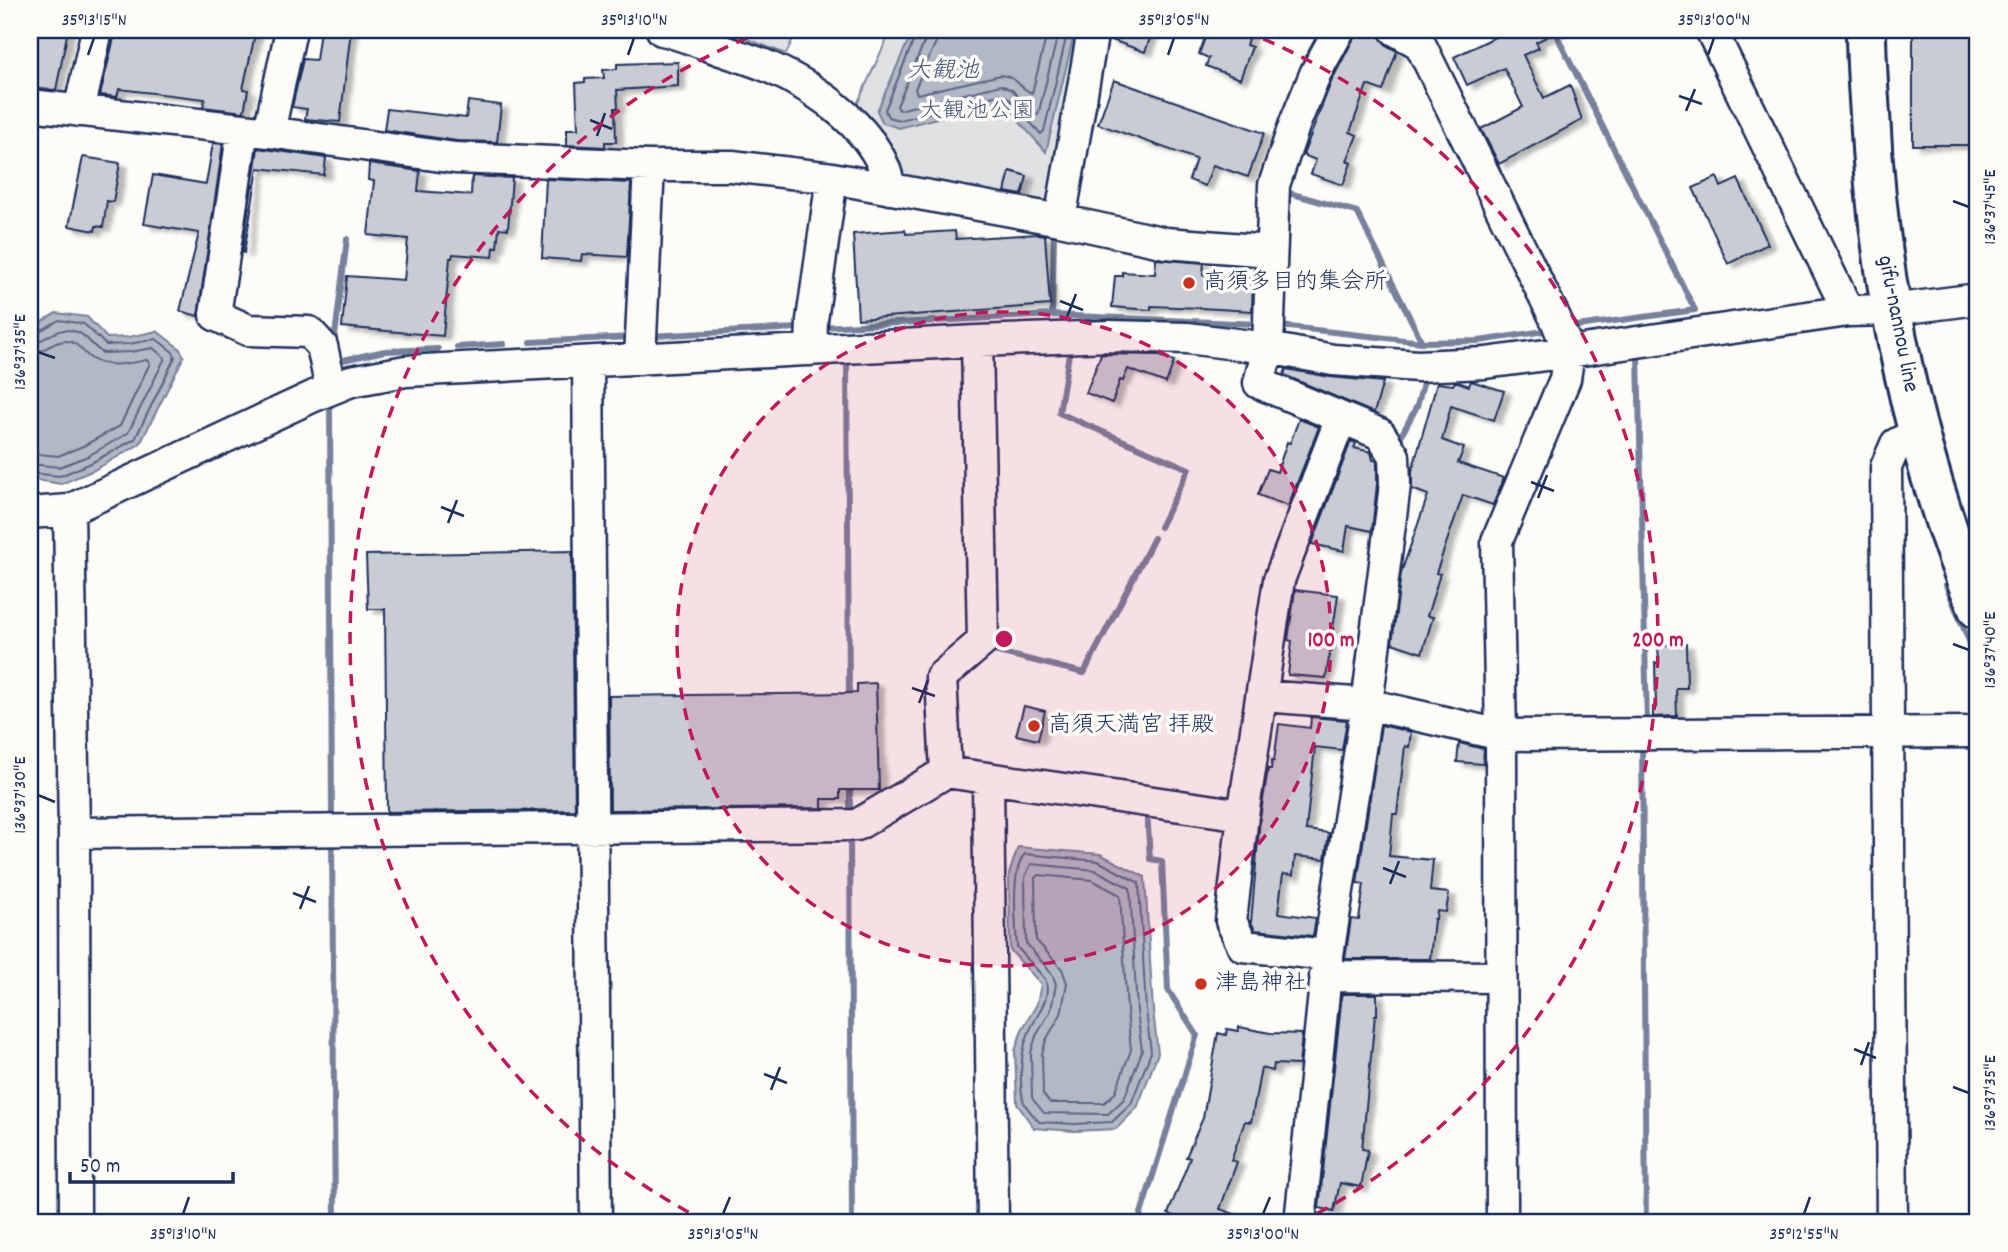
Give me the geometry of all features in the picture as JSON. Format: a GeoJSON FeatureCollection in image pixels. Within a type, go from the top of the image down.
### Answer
{"type":"FeatureCollection","features":[{"type":"Feature","properties":{"kind":"main road","name":"gifu-nannou line"},"geometry":{"type":"LineString","coordinates":[[1866,30],[1872,169],[1891,310],[1919,432],[1978,609]]}},
{"type":"Feature","properties":{"kind":"street"},"geometry":{"type":"LineString","coordinates":[[79,111],[97,30]]}},
{"type":"Feature","properties":{"kind":"street"},"geometry":{"type":"LineString","coordinates":[[291,30],[256,131],[215,315],[248,330],[309,332],[322,346],[331,389]]}},
{"type":"Feature","properties":{"kind":"street"},"geometry":{"type":"LineString","coordinates":[[662,30],[769,67],[824,97],[844,114],[870,143],[888,173],[890,189]]}},
{"type":"Feature","properties":{"kind":"street"},"geometry":{"type":"LineString","coordinates":[[1060,220],[1093,30]]}},
{"type":"Feature","properties":{"kind":"street"},"geometry":{"type":"LineString","coordinates":[[1300,1222],[1326,965],[1367,704],[1395,485],[1394,456],[1380,435],[1259,383],[1268,348],[1274,185],[1295,122],[1316,72],[1339,30]]}},
{"type":"Feature","properties":{"kind":"street"},"geometry":{"type":"LineString","coordinates":[[1395,30],[1420,44],[1569,352],[1565,379],[1497,541],[1501,735],[1502,1222]]}},
{"type":"Feature","properties":{"kind":"street"},"geometry":{"type":"LineString","coordinates":[[1711,30],[1848,311]]}},
{"type":"Feature","properties":{"kind":"street"},"geometry":{"type":"LineString","coordinates":[[30,105],[256,131],[455,158],[649,166],[732,166],[832,178],[1060,220],[1166,243],[1271,251]]}},
{"type":"Feature","properties":{"kind":"street"},"geometry":{"type":"LineString","coordinates":[[640,359],[649,166]]}},
{"type":"Feature","properties":{"kind":"street"},"geometry":{"type":"LineString","coordinates":[[811,350],[811,320],[832,178]]}},
{"type":"Feature","properties":{"kind":"street"},"geometry":{"type":"LineString","coordinates":[[30,513],[69,510],[331,389],[351,381],[406,371],[1110,336],[1187,338],[1268,348],[1333,360],[1411,366],[1485,363],[1848,311],[1891,310],[1978,299]]}},
{"type":"Feature","properties":{"kind":"street"},"geometry":{"type":"LineString","coordinates":[[946,772],[941,677],[984,642],[977,341]]}},
{"type":"Feature","properties":{"kind":"street"},"geometry":{"type":"LineString","coordinates":[[588,362],[596,1222]]}},
{"type":"Feature","properties":{"kind":"street"},"geometry":{"type":"LineString","coordinates":[[1341,418],[1279,580],[1243,815],[1231,920],[1243,946],[1326,965],[1502,977]]}},
{"type":"Feature","properties":{"kind":"street"},"geometry":{"type":"LineString","coordinates":[[1892,1222],[1886,467],[1896,444],[1919,432]]}},
{"type":"Feature","properties":{"kind":"street"},"geometry":{"type":"LineString","coordinates":[[69,510],[74,832],[75,1222]]}},
{"type":"Feature","properties":{"kind":"street"},"geometry":{"type":"LineString","coordinates":[[1262,696],[1367,704],[1501,735],[1978,732]]}},
{"type":"Feature","properties":{"kind":"street"},"geometry":{"type":"LineString","coordinates":[[74,832],[857,825],[946,772],[1243,815]]}},
{"type":"Feature","properties":{"kind":"street"},"geometry":{"type":"LineString","coordinates":[[988,779],[992,1222]]}},
{"type":"Feature","properties":{"kind":"green space"},"geometry":{"type":"Polygon","coordinates":[[[724,30],[797,30],[786,54],[724,30]]]}},
{"type":"Feature","properties":{"kind":"green space","name":"大観池公園"},"geometry":{"type":"Polygon","coordinates":[[[891,30],[1083,30],[1049,211],[902,183],[854,111],[891,30]]]}},
{"type":"Feature","properties":{"kind":"water","name":"大観池"},"geometry":{"type":"Polygon","coordinates":[[[913,30],[1075,30],[1046,152],[1001,101],[899,128],[883,123],[877,111],[913,30]]]}},
{"type":"Feature","properties":{"kind":"water"},"geometry":{"type":"Polygon","coordinates":[[[56,313],[87,317],[107,338],[157,331],[179,348],[184,356],[140,444],[94,470],[61,484],[30,479],[30,329],[56,313]]]}},
{"type":"Feature","properties":{"kind":"water"},"geometry":{"type":"Polygon","coordinates":[[[1018,847],[1100,854],[1145,877],[1158,1053],[1137,1108],[1116,1129],[1074,1131],[1034,1128],[1017,1104],[1015,1051],[1022,1030],[1037,1004],[1041,984],[1010,950],[1009,874],[1018,847]]]}},
{"type":"Feature","properties":{"kind":"building"},"geometry":{"type":"Polygon","coordinates":[[[38,30],[68,30],[56,90],[30,88],[38,30]]]}},
{"type":"Feature","properties":{"kind":"building"},"geometry":{"type":"Polygon","coordinates":[[[116,30],[256,30],[243,89],[248,90],[244,112],[203,107],[205,99],[119,89],[117,97],[100,95],[116,30]]]}},
{"type":"Feature","properties":{"kind":"building"},"geometry":{"type":"Polygon","coordinates":[[[320,30],[351,30],[340,122],[305,119],[307,109],[292,107],[303,59],[316,60],[320,30]]]}},
{"type":"Feature","properties":{"kind":"building"},"geometry":{"type":"Polygon","coordinates":[[[1110,30],[1153,30],[1145,52],[1109,39],[1110,30]]]}},
{"type":"Feature","properties":{"kind":"building"},"geometry":{"type":"Polygon","coordinates":[[[1208,30],[1251,30],[1246,45],[1252,47],[1240,79],[1206,66],[1209,58],[1199,54],[1208,30]]]}},
{"type":"Feature","properties":{"kind":"building"},"geometry":{"type":"Polygon","coordinates":[[[1356,30],[1378,33],[1386,45],[1397,51],[1383,91],[1367,85],[1350,132],[1357,135],[1347,161],[1351,163],[1343,185],[1311,174],[1316,160],[1303,155],[1332,80],[1356,30]]]}},
{"type":"Feature","properties":{"kind":"building"},"geometry":{"type":"Polygon","coordinates":[[[1493,30],[1561,30],[1536,42],[1539,48],[1523,55],[1544,98],[1570,85],[1582,120],[1499,164],[1481,129],[1523,107],[1504,68],[1467,85],[1454,57],[1497,36],[1493,30]]]}},
{"type":"Feature","properties":{"kind":"building"},"geometry":{"type":"Polygon","coordinates":[[[1913,30],[1978,30],[1978,145],[1913,145],[1913,30]]]}},
{"type":"Feature","properties":{"kind":"building"},"geometry":{"type":"Polygon","coordinates":[[[678,62],[678,86],[617,90],[616,142],[605,142],[605,147],[567,145],[567,129],[578,129],[576,83],[585,82],[585,79],[604,78],[603,70],[617,69],[617,64],[678,62]]]}},
{"type":"Feature","properties":{"kind":"building"},"geometry":{"type":"Polygon","coordinates":[[[1114,80],[1264,133],[1248,177],[1213,165],[1205,186],[1189,180],[1196,159],[1098,124],[1114,80]]]}},
{"type":"Feature","properties":{"kind":"building"},"geometry":{"type":"Polygon","coordinates":[[[468,101],[501,105],[497,142],[457,141],[384,130],[387,109],[466,118],[468,101]]]}},
{"type":"Feature","properties":{"kind":"building"},"geometry":{"type":"Polygon","coordinates":[[[213,143],[223,144],[198,316],[180,311],[199,233],[144,224],[153,175],[206,184],[213,143]]]}},
{"type":"Feature","properties":{"kind":"building"},"geometry":{"type":"Polygon","coordinates":[[[258,148],[326,158],[324,175],[258,168],[244,253],[242,252],[258,148]]]}},
{"type":"Feature","properties":{"kind":"building"},"geometry":{"type":"Polygon","coordinates":[[[83,157],[120,163],[113,202],[107,201],[103,227],[96,226],[95,231],[69,226],[83,157]]]}},
{"type":"Feature","properties":{"kind":"building"},"geometry":{"type":"Polygon","coordinates":[[[369,164],[420,171],[418,191],[471,195],[472,176],[512,178],[508,229],[499,228],[493,257],[453,254],[450,258],[443,336],[342,327],[347,276],[404,280],[408,239],[368,235],[374,181],[368,180],[369,164]]]}},
{"type":"Feature","properties":{"kind":"building"},"geometry":{"type":"Polygon","coordinates":[[[1010,171],[1027,176],[1022,195],[1005,192],[1010,171]]]}},
{"type":"Feature","properties":{"kind":"building"},"geometry":{"type":"Polygon","coordinates":[[[1717,177],[1721,187],[1738,179],[1768,244],[1728,264],[1693,188],[1717,177]]]}},
{"type":"Feature","properties":{"kind":"building"},"geometry":{"type":"Polygon","coordinates":[[[546,179],[631,183],[627,257],[582,254],[581,261],[542,258],[546,179]]]}},
{"type":"Feature","properties":{"kind":"building"},"geometry":{"type":"Polygon","coordinates":[[[905,230],[906,234],[955,231],[956,239],[1045,235],[1050,305],[858,319],[853,234],[905,230]]]}},
{"type":"Feature","properties":{"kind":"building"},"geometry":{"type":"Polygon","coordinates":[[[1156,259],[1204,263],[1203,275],[1253,278],[1252,311],[1151,306],[1151,310],[1112,307],[1115,276],[1122,276],[1122,272],[1155,274],[1156,259]]]}},
{"type":"Feature","properties":{"kind":"building"},"geometry":{"type":"Polygon","coordinates":[[[1101,354],[1157,355],[1174,361],[1166,383],[1128,369],[1123,381],[1120,380],[1112,403],[1086,393],[1101,354]]]}},
{"type":"Feature","properties":{"kind":"building"},"geometry":{"type":"Polygon","coordinates":[[[1286,369],[1383,382],[1374,413],[1284,375],[1286,369]]]}},
{"type":"Feature","properties":{"kind":"building"},"geometry":{"type":"Polygon","coordinates":[[[1471,381],[1504,391],[1494,420],[1451,406],[1442,440],[1464,448],[1458,463],[1504,478],[1493,505],[1463,495],[1436,573],[1440,574],[1427,616],[1433,617],[1422,653],[1392,643],[1401,573],[1428,495],[1412,489],[1412,471],[1437,383],[1453,385],[1458,382],[1469,386],[1471,381]]]}},
{"type":"Feature","properties":{"kind":"building"},"geometry":{"type":"Polygon","coordinates":[[[1299,419],[1319,427],[1288,506],[1258,495],[1268,469],[1277,472],[1287,442],[1290,443],[1299,419]]]}},
{"type":"Feature","properties":{"kind":"building"},"geometry":{"type":"Polygon","coordinates":[[[1351,441],[1356,443],[1354,448],[1371,452],[1373,460],[1377,461],[1377,484],[1372,531],[1348,526],[1344,551],[1312,544],[1351,441]]]}},
{"type":"Feature","properties":{"kind":"building"},"geometry":{"type":"Polygon","coordinates":[[[572,551],[575,810],[387,812],[385,609],[368,609],[366,555],[572,551]]]}},
{"type":"Feature","properties":{"kind":"building"},"geometry":{"type":"Polygon","coordinates":[[[1295,590],[1338,595],[1326,678],[1288,675],[1292,641],[1288,640],[1295,590]]]}},
{"type":"Feature","properties":{"kind":"building"},"geometry":{"type":"Polygon","coordinates":[[[1686,644],[1687,688],[1676,688],[1677,716],[1653,717],[1653,707],[1656,707],[1655,663],[1659,663],[1658,645],[1686,644]]]}},
{"type":"Feature","properties":{"kind":"building"},"geometry":{"type":"Polygon","coordinates":[[[876,683],[879,790],[840,790],[840,799],[822,799],[822,808],[610,810],[609,696],[857,693],[857,684],[876,683]]]}},
{"type":"Feature","properties":{"kind":"building","name":"高須天満宮 拝殿"},"geometry":{"type":"Polygon","coordinates":[[[1024,706],[1045,711],[1038,740],[1016,735],[1024,706]]]}},
{"type":"Feature","properties":{"kind":"building"},"geometry":{"type":"Polygon","coordinates":[[[1311,717],[1347,720],[1342,750],[1315,747],[1306,830],[1329,833],[1325,859],[1295,856],[1293,875],[1283,874],[1278,913],[1316,918],[1313,936],[1255,930],[1251,922],[1260,818],[1268,769],[1271,769],[1272,760],[1274,761],[1279,724],[1310,728],[1311,717]]]}},
{"type":"Feature","properties":{"kind":"building"},"geometry":{"type":"Polygon","coordinates":[[[1381,725],[1411,732],[1409,747],[1405,746],[1389,856],[1433,860],[1430,891],[1449,893],[1446,912],[1437,911],[1434,919],[1430,959],[1345,959],[1351,919],[1359,920],[1364,884],[1357,883],[1381,725]]]}},
{"type":"Feature","properties":{"kind":"building"},"geometry":{"type":"Polygon","coordinates":[[[1459,743],[1484,749],[1483,764],[1457,762],[1459,743]]]}},
{"type":"Feature","properties":{"kind":"building"},"geometry":{"type":"Polygon","coordinates":[[[1342,994],[1377,994],[1377,1015],[1362,1149],[1368,1150],[1361,1187],[1340,1183],[1334,1211],[1319,1208],[1342,994]]]}},
{"type":"Feature","properties":{"kind":"building"},"geometry":{"type":"Polygon","coordinates":[[[1239,1027],[1270,1033],[1302,1034],[1299,1065],[1274,1064],[1273,1071],[1261,1068],[1251,1122],[1245,1121],[1231,1160],[1237,1162],[1220,1209],[1251,1220],[1250,1222],[1190,1222],[1168,1214],[1190,1158],[1186,1157],[1203,1118],[1218,1033],[1226,1035],[1227,1029],[1238,1031],[1239,1027]]]}},
{"type":"Feature","properties":{"kind":"waterway"},"geometry":{"type":"LineString","coordinates":[[1554,30],[1695,310],[1570,327]]}},
{"type":"Feature","properties":{"kind":"waterway"},"geometry":{"type":"LineString","coordinates":[[1289,193],[1357,212],[1422,342]]}},
{"type":"Feature","properties":{"kind":"waterway"},"geometry":{"type":"LineString","coordinates":[[1052,315],[1054,236]]}},
{"type":"Feature","properties":{"kind":"waterway"},"geometry":{"type":"LineString","coordinates":[[334,344],[347,239]]}},
{"type":"Feature","properties":{"kind":"waterway"},"geometry":{"type":"LineString","coordinates":[[822,327],[1052,315],[1258,324]]}},
{"type":"Feature","properties":{"kind":"waterway"},"geometry":{"type":"LineString","coordinates":[[1280,326],[1422,342],[1479,341],[1551,330]]}},
{"type":"Feature","properties":{"kind":"waterway"},"geometry":{"type":"LineString","coordinates":[[650,336],[798,328]]}},
{"type":"Feature","properties":{"kind":"waterway"},"geometry":{"type":"LineString","coordinates":[[531,342],[631,337]]}},
{"type":"Feature","properties":{"kind":"waterway"},"geometry":{"type":"LineString","coordinates":[[457,347],[504,344]]}},
{"type":"Feature","properties":{"kind":"waterway"},"geometry":{"type":"LineString","coordinates":[[1070,348],[1059,413],[1189,469],[1160,527]]}},
{"type":"Feature","properties":{"kind":"waterway"},"geometry":{"type":"LineString","coordinates":[[334,362],[385,351],[438,349]]}},
{"type":"Feature","properties":{"kind":"waterway"},"geometry":{"type":"LineString","coordinates":[[1632,356],[1638,356],[1647,722]]}},
{"type":"Feature","properties":{"kind":"waterway"},"geometry":{"type":"LineString","coordinates":[[847,362],[849,700]]}},
{"type":"Feature","properties":{"kind":"waterway"},"geometry":{"type":"LineString","coordinates":[[1401,436],[1417,406],[1424,380],[1430,379]]}},
{"type":"Feature","properties":{"kind":"waterway"},"geometry":{"type":"LineString","coordinates":[[330,402],[332,823]]}},
{"type":"Feature","properties":{"kind":"waterway"},"geometry":{"type":"LineString","coordinates":[[987,654],[990,650],[1084,673],[1154,538]]}},
{"type":"Feature","properties":{"kind":"waterway"},"geometry":{"type":"LineString","coordinates":[[1946,585],[1978,663]]}},
{"type":"Feature","properties":{"kind":"waterway"},"geometry":{"type":"LineString","coordinates":[[1642,745],[1646,1222]]}},
{"type":"Feature","properties":{"kind":"waterway"},"geometry":{"type":"LineString","coordinates":[[850,784],[850,819]]}},
{"type":"Feature","properties":{"kind":"waterway"},"geometry":{"type":"LineString","coordinates":[[1139,1220],[1197,1035],[1168,990],[1162,861],[1150,859],[1147,811]]}},
{"type":"Feature","properties":{"kind":"waterway"},"geometry":{"type":"LineString","coordinates":[[850,835],[852,1222]]}},
{"type":"Feature","properties":{"kind":"waterway"},"geometry":{"type":"LineString","coordinates":[[332,840],[335,1222]]}},
{"type":"Feature","properties":{"kind":"place","name":"高須多目的集会所"},"geometry":{"type":"Point","coordinates":[1189,283]}},
{"type":"Feature","properties":{"kind":"place","name":"高須天満宮 拝殿"},"geometry":{"type":"Point","coordinates":[1034,726]}},
{"type":"Feature","properties":{"kind":"place","name":"津島神社"},"geometry":{"type":"Point","coordinates":[1201,984]}}]}
